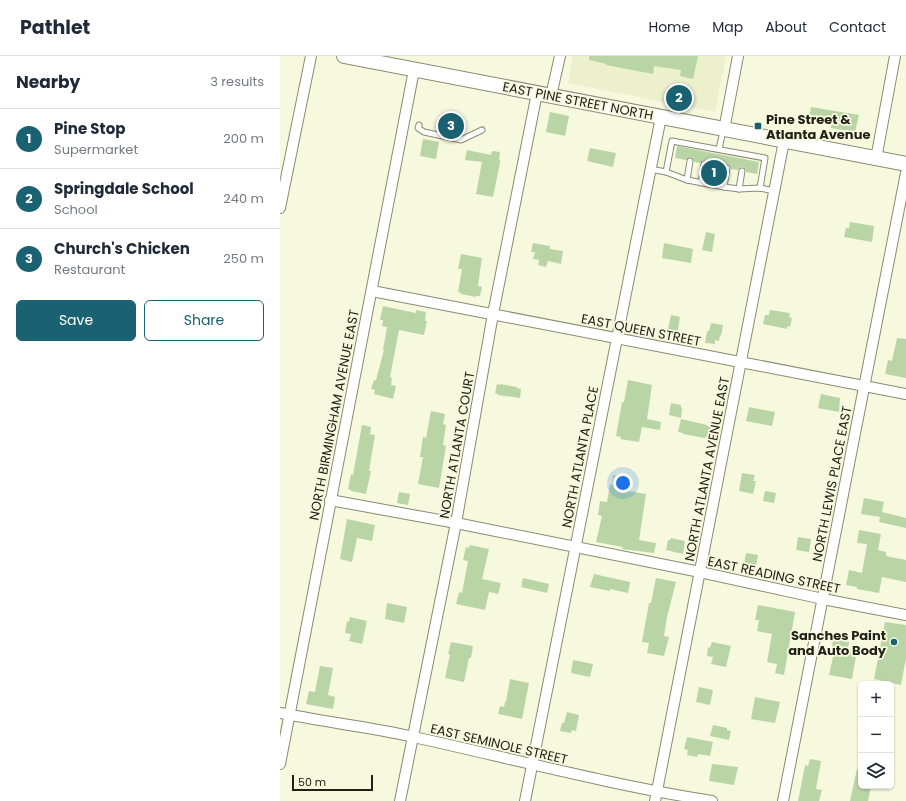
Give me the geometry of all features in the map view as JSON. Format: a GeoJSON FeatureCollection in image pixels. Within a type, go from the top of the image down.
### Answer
{"type":"FeatureCollection","features":[{"type":"Feature","properties":{"kind":"main road","name":"EAST PINE STREET NORTH"},"geometry":{"type":"LineString","coordinates":[[344,56],[784,142],[906,164]]}},
{"type":"Feature","properties":{"kind":"street"},"geometry":{"type":"LineString","coordinates":[[280,208],[311,56]]}},
{"type":"Feature","properties":{"kind":"street"},"geometry":{"type":"LineString","coordinates":[[551,96],[560,56]]}},
{"type":"Feature","properties":{"kind":"street"},"geometry":{"type":"LineString","coordinates":[[724,130],[738,56]]}},
{"type":"Feature","properties":{"kind":"street"},"geometry":{"type":"LineString","coordinates":[[876,159],[895,56]]}},
{"type":"Feature","properties":{"kind":"street","name":"NORTH BIRMINGHAM AVENUE EAST"},"geometry":{"type":"LineString","coordinates":[[280,764],[414,70]]}},
{"type":"Feature","properties":{"kind":"street","name":"NORTH ATLANTA COURT"},"geometry":{"type":"LineString","coordinates":[[400,801],[456,522],[493,314],[537,93]]}},
{"type":"Feature","properties":{"kind":"street","name":"NORTH ATLANTA PLACE"},"geometry":{"type":"LineString","coordinates":[[525,801],[661,117]]}},
{"type":"Feature","properties":{"kind":"street","name":"NORTH ATLANTA AVENUE EAST"},"geometry":{"type":"LineString","coordinates":[[656,797],[784,142]]}},
{"type":"Feature","properties":{"kind":"street","name":"NORTH LEWIS PLACE EAST"},"geometry":{"type":"LineString","coordinates":[[783,801],[906,172]]}},
{"type":"Feature","properties":{"kind":"street","name":"EAST QUEEN STREET"},"geometry":{"type":"LineString","coordinates":[[372,291],[906,394]]}},
{"type":"Feature","properties":{"kind":"street","name":"EAST READING STREET"},"geometry":{"type":"LineString","coordinates":[[330,500],[456,522],[700,572],[822,599],[906,615]]}},
{"type":"Feature","properties":{"kind":"street","name":"EAST SEMINOLE STREET"},"geometry":{"type":"LineString","coordinates":[[280,713],[412,737],[531,765],[656,797],[712,801]]}},
{"type":"Feature","properties":{"kind":"lane"},"geometry":{"type":"LineString","coordinates":[[419,125],[418,128],[424,132],[461,140],[482,130]]}},
{"type":"Feature","properties":{"kind":"lane"},"geometry":{"type":"LineString","coordinates":[[719,149],[724,130]]}},
{"type":"Feature","properties":{"kind":"lane"},"geometry":{"type":"LineString","coordinates":[[666,172],[672,141],[707,150],[719,149],[730,154],[744,157],[765,158],[760,188]]}},
{"type":"Feature","properties":{"kind":"lane"},"geometry":{"type":"LineString","coordinates":[[687,180],[690,161]]}},
{"type":"Feature","properties":{"kind":"lane"},"geometry":{"type":"LineString","coordinates":[[701,182],[704,164]]}},
{"type":"Feature","properties":{"kind":"lane"},"geometry":{"type":"LineString","coordinates":[[724,187],[727,168]]}},
{"type":"Feature","properties":{"kind":"lane"},"geometry":{"type":"LineString","coordinates":[[650,169],[666,172],[687,180],[724,187],[739,189],[760,188],[775,191]]}},
{"type":"Feature","properties":{"kind":"lane"},"geometry":{"type":"LineString","coordinates":[[739,189],[742,171]]}},
{"type":"Feature","properties":{"kind":"shaded area"},"geometry":{"type":"Polygon","coordinates":[[[573,56],[726,56],[715,112],[568,83],[573,56]]]}},
{"type":"Feature","properties":{"kind":"building"},"geometry":{"type":"Polygon","coordinates":[[[589,56],[698,56],[693,79],[680,76],[681,70],[654,66],[653,74],[606,65],[589,60],[589,56]]]}},
{"type":"Feature","properties":{"kind":"building"},"geometry":{"type":"Polygon","coordinates":[[[811,107],[859,115],[855,132],[831,128],[832,122],[809,118],[811,107]]]}},
{"type":"Feature","properties":{"kind":"building"},"geometry":{"type":"Polygon","coordinates":[[[550,112],[569,116],[565,136],[546,132],[550,112]]]}},
{"type":"Feature","properties":{"kind":"building"},"geometry":{"type":"Polygon","coordinates":[[[442,115],[463,119],[460,136],[439,131],[442,115]]]}},
{"type":"Feature","properties":{"kind":"building"},"geometry":{"type":"Polygon","coordinates":[[[423,139],[439,142],[436,159],[420,156],[423,139]]]}},
{"type":"Feature","properties":{"kind":"building"},"geometry":{"type":"Polygon","coordinates":[[[677,146],[759,162],[757,174],[746,172],[746,169],[743,167],[740,167],[738,170],[731,169],[730,165],[726,164],[722,167],[719,182],[706,179],[709,165],[707,161],[703,160],[700,163],[694,162],[693,158],[690,157],[686,160],[675,158],[677,146]]]}},
{"type":"Feature","properties":{"kind":"building"},"geometry":{"type":"Polygon","coordinates":[[[590,148],[616,153],[613,167],[587,161],[590,148]]]}},
{"type":"Feature","properties":{"kind":"building"},"geometry":{"type":"Polygon","coordinates":[[[467,150],[491,155],[492,151],[500,152],[500,163],[493,197],[476,194],[482,162],[465,160],[467,150]]]}},
{"type":"Feature","properties":{"kind":"building"},"geometry":{"type":"Polygon","coordinates":[[[850,222],[874,226],[872,242],[844,237],[846,228],[849,228],[850,222]]]}},
{"type":"Feature","properties":{"kind":"building"},"geometry":{"type":"Polygon","coordinates":[[[706,232],[715,234],[712,252],[702,250],[706,232]]]}},
{"type":"Feature","properties":{"kind":"building"},"geometry":{"type":"Polygon","coordinates":[[[533,243],[550,246],[550,249],[563,251],[561,264],[548,261],[546,267],[538,265],[539,260],[533,259],[535,252],[531,252],[533,243]]]}},
{"type":"Feature","properties":{"kind":"building"},"geometry":{"type":"Polygon","coordinates":[[[664,243],[693,249],[691,263],[662,258],[664,243]]]}},
{"type":"Feature","properties":{"kind":"building"},"geometry":{"type":"Polygon","coordinates":[[[461,254],[482,258],[478,285],[482,287],[480,296],[476,297],[458,292],[462,269],[458,269],[461,254]]]}},
{"type":"Feature","properties":{"kind":"building"},"geometry":{"type":"Polygon","coordinates":[[[383,306],[416,313],[416,310],[426,312],[425,321],[427,321],[424,335],[399,330],[390,377],[392,378],[391,385],[396,386],[393,399],[374,394],[375,390],[371,389],[374,380],[376,380],[384,350],[387,327],[382,326],[383,320],[380,320],[383,306]]]}},
{"type":"Feature","properties":{"kind":"building"},"geometry":{"type":"Polygon","coordinates":[[[770,310],[790,313],[789,317],[792,318],[790,327],[787,326],[787,329],[763,324],[765,315],[769,315],[770,310]]]}},
{"type":"Feature","properties":{"kind":"building"},"geometry":{"type":"Polygon","coordinates":[[[671,315],[680,317],[677,336],[667,334],[671,315]]]}},
{"type":"Feature","properties":{"kind":"building"},"geometry":{"type":"Polygon","coordinates":[[[711,323],[723,325],[719,341],[715,340],[715,344],[705,343],[707,331],[709,331],[711,323]]]}},
{"type":"Feature","properties":{"kind":"building"},"geometry":{"type":"Polygon","coordinates":[[[897,338],[906,339],[906,378],[885,374],[888,360],[892,361],[897,338]]]}},
{"type":"Feature","properties":{"kind":"building"},"geometry":{"type":"Polygon","coordinates":[[[628,380],[652,385],[647,419],[661,422],[660,430],[642,427],[639,442],[620,439],[621,437],[616,436],[622,402],[624,402],[628,380]]]}},
{"type":"Feature","properties":{"kind":"building"},"geometry":{"type":"Polygon","coordinates":[[[497,384],[521,389],[520,398],[498,395],[495,393],[497,384]]]}},
{"type":"Feature","properties":{"kind":"building"},"geometry":{"type":"Polygon","coordinates":[[[821,394],[840,398],[839,412],[818,408],[821,394]]]}},
{"type":"Feature","properties":{"kind":"building"},"geometry":{"type":"Polygon","coordinates":[[[671,403],[681,405],[681,418],[669,415],[671,403]]]}},
{"type":"Feature","properties":{"kind":"building"},"geometry":{"type":"Polygon","coordinates":[[[749,407],[775,412],[772,426],[746,421],[749,407]]]}},
{"type":"Feature","properties":{"kind":"building"},"geometry":{"type":"Polygon","coordinates":[[[431,411],[445,414],[443,424],[446,425],[443,445],[446,446],[439,488],[418,484],[423,457],[420,457],[423,437],[426,438],[431,411]]]}},
{"type":"Feature","properties":{"kind":"building"},"geometry":{"type":"Polygon","coordinates":[[[681,419],[711,427],[709,437],[705,438],[678,432],[681,419]]]}},
{"type":"Feature","properties":{"kind":"building"},"geometry":{"type":"Polygon","coordinates":[[[362,425],[371,427],[370,434],[375,435],[369,471],[371,471],[366,494],[348,489],[351,474],[353,475],[362,425]]]}},
{"type":"Feature","properties":{"kind":"building"},"geometry":{"type":"Polygon","coordinates":[[[742,473],[755,475],[753,481],[756,481],[753,494],[739,491],[742,473]]]}},
{"type":"Feature","properties":{"kind":"building"},"geometry":{"type":"Polygon","coordinates":[[[613,475],[624,477],[622,490],[646,494],[639,540],[656,543],[654,553],[622,549],[623,547],[596,542],[602,516],[598,515],[600,501],[607,502],[613,475]]]}},
{"type":"Feature","properties":{"kind":"building"},"geometry":{"type":"Polygon","coordinates":[[[765,491],[776,493],[774,503],[763,501],[765,491]]]}},
{"type":"Feature","properties":{"kind":"building"},"geometry":{"type":"Polygon","coordinates":[[[399,492],[410,494],[408,505],[397,503],[399,492]]]}},
{"type":"Feature","properties":{"kind":"building"},"geometry":{"type":"Polygon","coordinates":[[[864,498],[884,502],[882,512],[906,518],[906,528],[879,522],[880,517],[861,514],[864,498]]]}},
{"type":"Feature","properties":{"kind":"building"},"geometry":{"type":"Polygon","coordinates":[[[347,519],[375,525],[372,541],[357,538],[352,562],[340,559],[347,519]]]}},
{"type":"Feature","properties":{"kind":"building"},"geometry":{"type":"Polygon","coordinates":[[[859,530],[881,534],[878,550],[886,552],[886,556],[906,560],[906,582],[882,577],[879,593],[857,589],[857,587],[846,585],[849,570],[862,573],[867,544],[857,543],[859,530]]]}},
{"type":"Feature","properties":{"kind":"building"},"geometry":{"type":"Polygon","coordinates":[[[798,537],[811,539],[809,552],[796,550],[798,537]]]}},
{"type":"Feature","properties":{"kind":"building"},"geometry":{"type":"Polygon","coordinates":[[[671,538],[685,541],[683,554],[666,550],[668,540],[671,538]]]}},
{"type":"Feature","properties":{"kind":"building"},"geometry":{"type":"Polygon","coordinates":[[[470,545],[489,549],[482,579],[501,583],[498,594],[489,592],[485,610],[456,604],[459,592],[462,593],[468,561],[463,560],[466,547],[469,548],[470,545]]]}},
{"type":"Feature","properties":{"kind":"building"},"geometry":{"type":"Polygon","coordinates":[[[746,553],[758,555],[755,571],[743,569],[746,553]]]}},
{"type":"Feature","properties":{"kind":"building"},"geometry":{"type":"Polygon","coordinates":[[[594,574],[630,582],[628,593],[590,587],[594,574]]]}},
{"type":"Feature","properties":{"kind":"building"},"geometry":{"type":"Polygon","coordinates":[[[523,578],[549,584],[547,593],[521,587],[523,578]]]}},
{"type":"Feature","properties":{"kind":"building"},"geometry":{"type":"Polygon","coordinates":[[[656,578],[676,582],[667,617],[664,636],[669,637],[664,656],[647,653],[649,643],[642,642],[649,603],[651,603],[656,578]]]}},
{"type":"Feature","properties":{"kind":"building"},"geometry":{"type":"Polygon","coordinates":[[[387,603],[407,607],[404,623],[385,619],[387,603]]]}},
{"type":"Feature","properties":{"kind":"building"},"geometry":{"type":"Polygon","coordinates":[[[758,605],[795,612],[784,675],[775,673],[777,664],[767,662],[772,634],[757,631],[759,620],[755,620],[758,605]]]}},
{"type":"Feature","properties":{"kind":"building"},"geometry":{"type":"Polygon","coordinates":[[[350,617],[367,621],[362,644],[349,641],[351,634],[345,633],[347,621],[349,622],[350,617]]]}},
{"type":"Feature","properties":{"kind":"building","name":"Sanches Paint and Auto Body"},"geometry":{"type":"Polygon","coordinates":[[[885,622],[906,625],[906,658],[901,685],[894,683],[894,681],[874,679],[885,622]]]}},
{"type":"Feature","properties":{"kind":"building"},"geometry":{"type":"Polygon","coordinates":[[[833,639],[849,642],[848,649],[857,650],[852,679],[829,675],[835,648],[832,648],[833,639]]]}},
{"type":"Feature","properties":{"kind":"building"},"geometry":{"type":"Polygon","coordinates":[[[451,642],[473,646],[464,682],[445,678],[451,642]]]}},
{"type":"Feature","properties":{"kind":"building"},"geometry":{"type":"Polygon","coordinates":[[[712,642],[731,646],[726,667],[711,664],[713,657],[707,656],[708,647],[710,648],[712,642]]]}},
{"type":"Feature","properties":{"kind":"building"},"geometry":{"type":"Polygon","coordinates":[[[573,660],[593,664],[590,677],[571,673],[573,660]]]}},
{"type":"Feature","properties":{"kind":"building"},"geometry":{"type":"Polygon","coordinates":[[[320,666],[333,668],[328,695],[335,697],[333,709],[306,704],[309,691],[315,692],[320,666]]]}},
{"type":"Feature","properties":{"kind":"building"},"geometry":{"type":"Polygon","coordinates":[[[510,679],[529,683],[522,719],[498,714],[500,706],[504,707],[506,702],[510,679]]]}},
{"type":"Feature","properties":{"kind":"building"},"geometry":{"type":"Polygon","coordinates":[[[699,687],[713,690],[710,705],[696,702],[699,687]]]}},
{"type":"Feature","properties":{"kind":"building"},"geometry":{"type":"Polygon","coordinates":[[[755,697],[780,702],[775,723],[751,719],[755,697]]]}},
{"type":"Feature","properties":{"kind":"building"},"geometry":{"type":"Polygon","coordinates":[[[567,712],[579,715],[576,731],[572,730],[571,733],[560,731],[567,712]]]}},
{"type":"Feature","properties":{"kind":"building"},"geometry":{"type":"Polygon","coordinates":[[[713,725],[727,728],[727,730],[731,731],[729,740],[710,736],[713,725]]]}},
{"type":"Feature","properties":{"kind":"building"},"geometry":{"type":"Polygon","coordinates":[[[687,737],[713,742],[710,756],[698,754],[697,757],[687,755],[688,750],[684,749],[687,737]]]}},
{"type":"Feature","properties":{"kind":"building"},"geometry":{"type":"Polygon","coordinates":[[[810,759],[821,761],[816,789],[822,790],[819,801],[798,801],[805,765],[808,766],[810,759]]]}},
{"type":"Feature","properties":{"kind":"building"},"geometry":{"type":"Polygon","coordinates":[[[712,764],[738,767],[734,785],[709,781],[712,764]]]}},
{"type":"Feature","properties":{"kind":"building"},"geometry":{"type":"Polygon","coordinates":[[[858,769],[858,789],[870,789],[868,801],[850,801],[858,769]]]}},
{"type":"Feature","properties":{"kind":"place","name":"Springdale School"},"geometry":{"type":"Point","coordinates":[679,98]}},
{"type":"Feature","properties":{"kind":"place","name":"Church's Chicken"},"geometry":{"type":"Point","coordinates":[451,126]}},
{"type":"Feature","properties":{"kind":"place","name":"Pine Street & Atlanta Avenue"},"geometry":{"type":"Point","coordinates":[758,126]}},
{"type":"Feature","properties":{"kind":"place","name":"Pine Stop"},"geometry":{"type":"Point","coordinates":[714,173]}},
{"type":"Feature","properties":{"kind":"place","name":"Sanches Paint and Auto Body"},"geometry":{"type":"Point","coordinates":[894,642]}}]}
